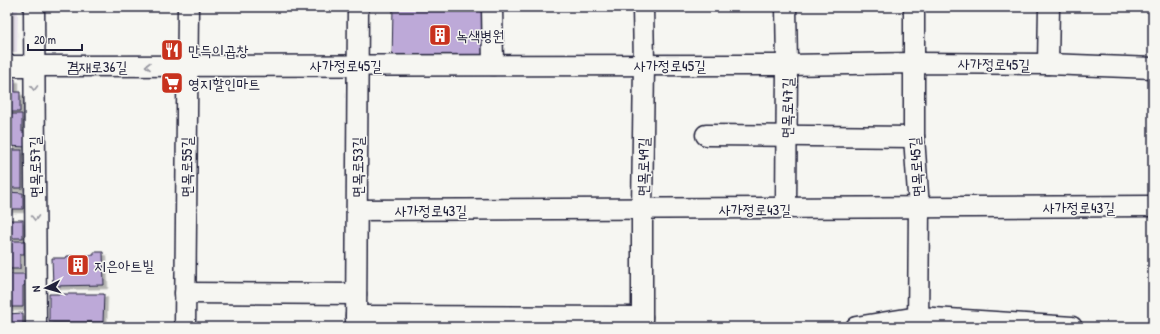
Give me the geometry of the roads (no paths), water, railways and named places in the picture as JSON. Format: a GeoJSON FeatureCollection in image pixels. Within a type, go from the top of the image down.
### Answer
{"type":"FeatureCollection","features":[{"type":"Feature","properties":{"kind":"street","name":"면목로57길"},"geometry":{"type":"LineString","coordinates":[[34,7],[36,327]]}},
{"type":"Feature","properties":{"kind":"street","name":"면목로55길"},"geometry":{"type":"LineString","coordinates":[[185,327],[188,7]]}},
{"type":"Feature","properties":{"kind":"street","name":"면목로53길"},"geometry":{"type":"LineString","coordinates":[[356,321],[358,7]]}},
{"type":"Feature","properties":{"kind":"street"},"geometry":{"type":"LineString","coordinates":[[492,7],[493,65]]}},
{"type":"Feature","properties":{"kind":"street","name":"면목로49길"},"geometry":{"type":"LineString","coordinates":[[642,322],[643,7]]}},
{"type":"Feature","properties":{"kind":"street","name":"면목로47길"},"geometry":{"type":"LineString","coordinates":[[786,7],[786,208]]}},
{"type":"Feature","properties":{"kind":"street","name":"면목로45길"},"geometry":{"type":"LineString","coordinates":[[914,7],[914,137],[919,208],[918,322]]}},
{"type":"Feature","properties":{"kind":"street"},"geometry":{"type":"LineString","coordinates":[[1048,64],[1049,7]]}},
{"type":"Feature","properties":{"kind":"street","name":"사가정로45길"},"geometry":{"type":"LineString","coordinates":[[187,66],[787,65],[914,63],[1048,64],[1153,68]]}},
{"type":"Feature","properties":{"kind":"street","name":"겸재로36길"},"geometry":{"type":"LineString","coordinates":[[7,66],[187,66]]}},
{"type":"Feature","properties":{"kind":"street"},"geometry":{"type":"LineString","coordinates":[[706,135],[914,137]]}},
{"type":"Feature","properties":{"kind":"street","name":"사가정로43길"},"geometry":{"type":"LineString","coordinates":[[357,210],[1153,206]]}},
{"type":"Feature","properties":{"kind":"street"},"geometry":{"type":"LineString","coordinates":[[185,293],[356,294]]}},
{"type":"Feature","properties":{"kind":"street"},"geometry":{"type":"LineString","coordinates":[[356,321],[642,322]]}},
{"type":"Feature","properties":{"kind":"street"},"geometry":{"type":"LineString","coordinates":[[856,327],[918,322],[1072,327]]}},
{"type":"Feature","properties":{"kind":"place","name":"녹색병원"},"geometry":{"type":"Point","coordinates":[440,35]}},
{"type":"Feature","properties":{"kind":"place","name":"만득이곱창"},"geometry":{"type":"Point","coordinates":[172,50]}},
{"type":"Feature","properties":{"kind":"place","name":"영지할인마트"},"geometry":{"type":"Point","coordinates":[172,83]}},
{"type":"Feature","properties":{"kind":"place","name":"지은아트빌"},"geometry":{"type":"Point","coordinates":[78,265]}}]}
